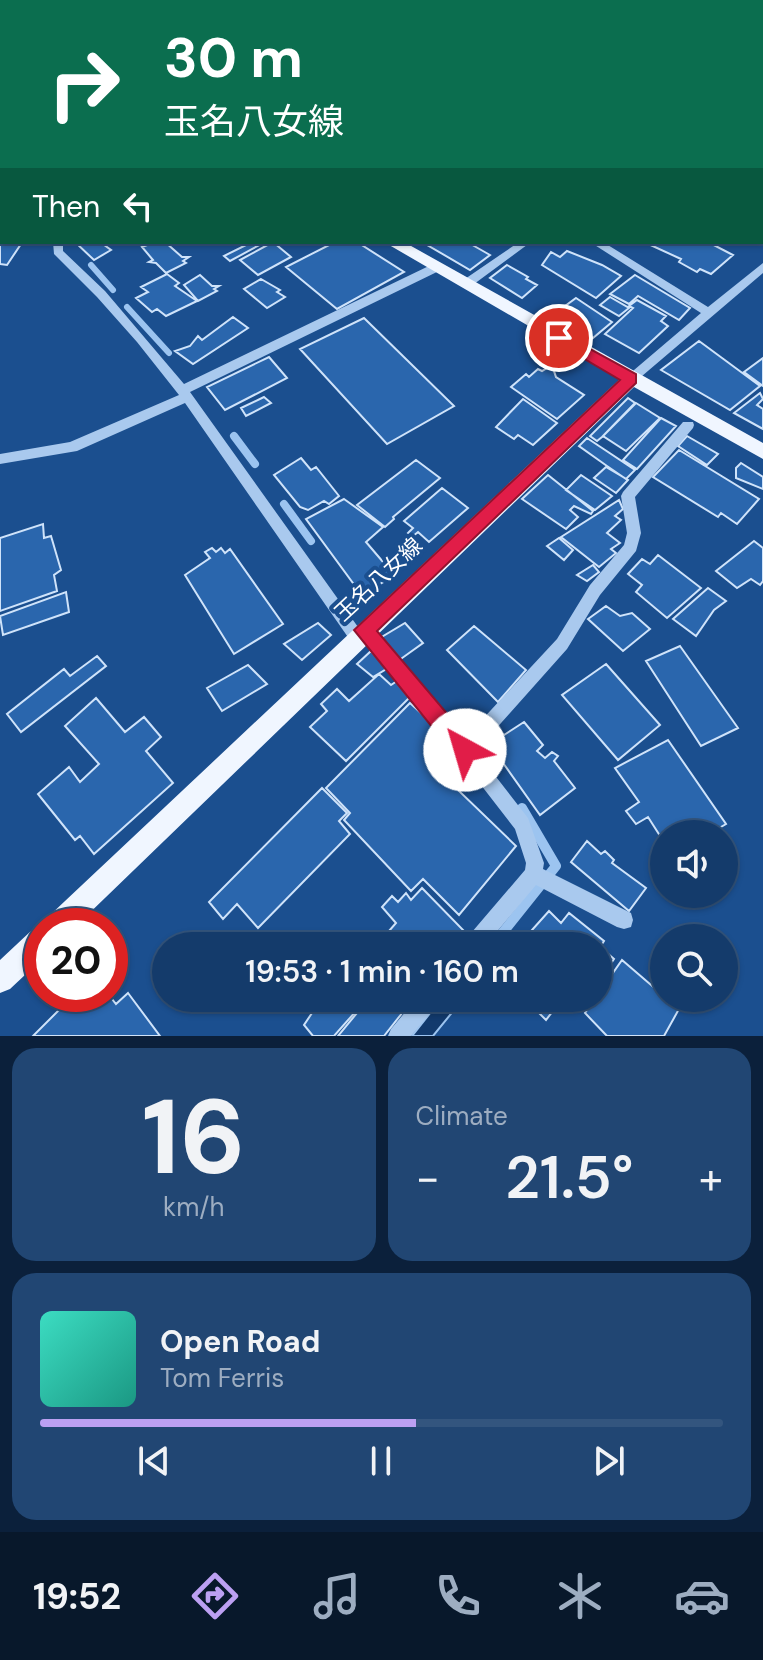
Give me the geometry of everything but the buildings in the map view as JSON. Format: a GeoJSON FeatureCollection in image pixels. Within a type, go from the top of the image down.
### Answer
{"type":"FeatureCollection","features":[{"type":"Feature","properties":{"kind":"main road"},"geometry":{"type":"LineString","coordinates":[[396,244],[763,452]]}},
{"type":"Feature","properties":{"kind":"main road","name":"玉名八女線"},"geometry":{"type":"LineString","coordinates":[[76,908],[631,379]]}},
{"type":"Feature","properties":{"kind":"main road"},"geometry":{"type":"LineString","coordinates":[[0,979],[24,957]]}},
{"type":"Feature","properties":{"kind":"street"},"geometry":{"type":"LineString","coordinates":[[58,244],[58,252],[92,283],[183,394],[360,634],[465,750],[522,824],[535,863],[533,874],[485,932]]}},
{"type":"Feature","properties":{"kind":"street"},"geometry":{"type":"LineString","coordinates":[[466,284],[523,244]]}},
{"type":"Feature","properties":{"kind":"street"},"geometry":{"type":"LineString","coordinates":[[598,244],[708,312]]}},
{"type":"Feature","properties":{"kind":"street"},"geometry":{"type":"LineString","coordinates":[[0,459],[72,447],[437,267]]}},
{"type":"Feature","properties":{"kind":"street"},"geometry":{"type":"LineString","coordinates":[[631,379],[763,267]]}},
{"type":"Feature","properties":{"kind":"street"},"geometry":{"type":"LineString","coordinates":[[465,750],[562,644],[595,590],[631,547],[634,533],[628,496],[688,425]]}},
{"type":"Feature","properties":{"kind":"street"},"geometry":{"type":"LineString","coordinates":[[533,874],[624,920]]}},
{"type":"Feature","properties":{"kind":"street"},"geometry":{"type":"LineString","coordinates":[[398,1036],[418,1012]]}},
{"type":"Feature","properties":{"kind":"water"},"geometry":{"type":"Polygon","coordinates":[[[431,1012],[452,1012],[433,1036],[412,1036],[431,1012]]]}},
{"type":"Feature","properties":{"kind":"waterway"},"geometry":{"type":"LineString","coordinates":[[91,265],[113,290]]}},
{"type":"Feature","properties":{"kind":"waterway"},"geometry":{"type":"LineString","coordinates":[[127,307],[169,353]]}},
{"type":"Feature","properties":{"kind":"waterway"},"geometry":{"type":"LineString","coordinates":[[234,436],[255,464]]}},
{"type":"Feature","properties":{"kind":"waterway"},"geometry":{"type":"LineString","coordinates":[[284,504],[311,541]]}},
{"type":"Feature","properties":{"kind":"waterway"},"geometry":{"type":"LineString","coordinates":[[503,932],[556,866],[522,808]]}},
{"type":"Feature","properties":{"kind":"route"},"geometry":{"type":"LineString","coordinates":[[465,750],[364,630],[631,379],[559,338]]}}]}
